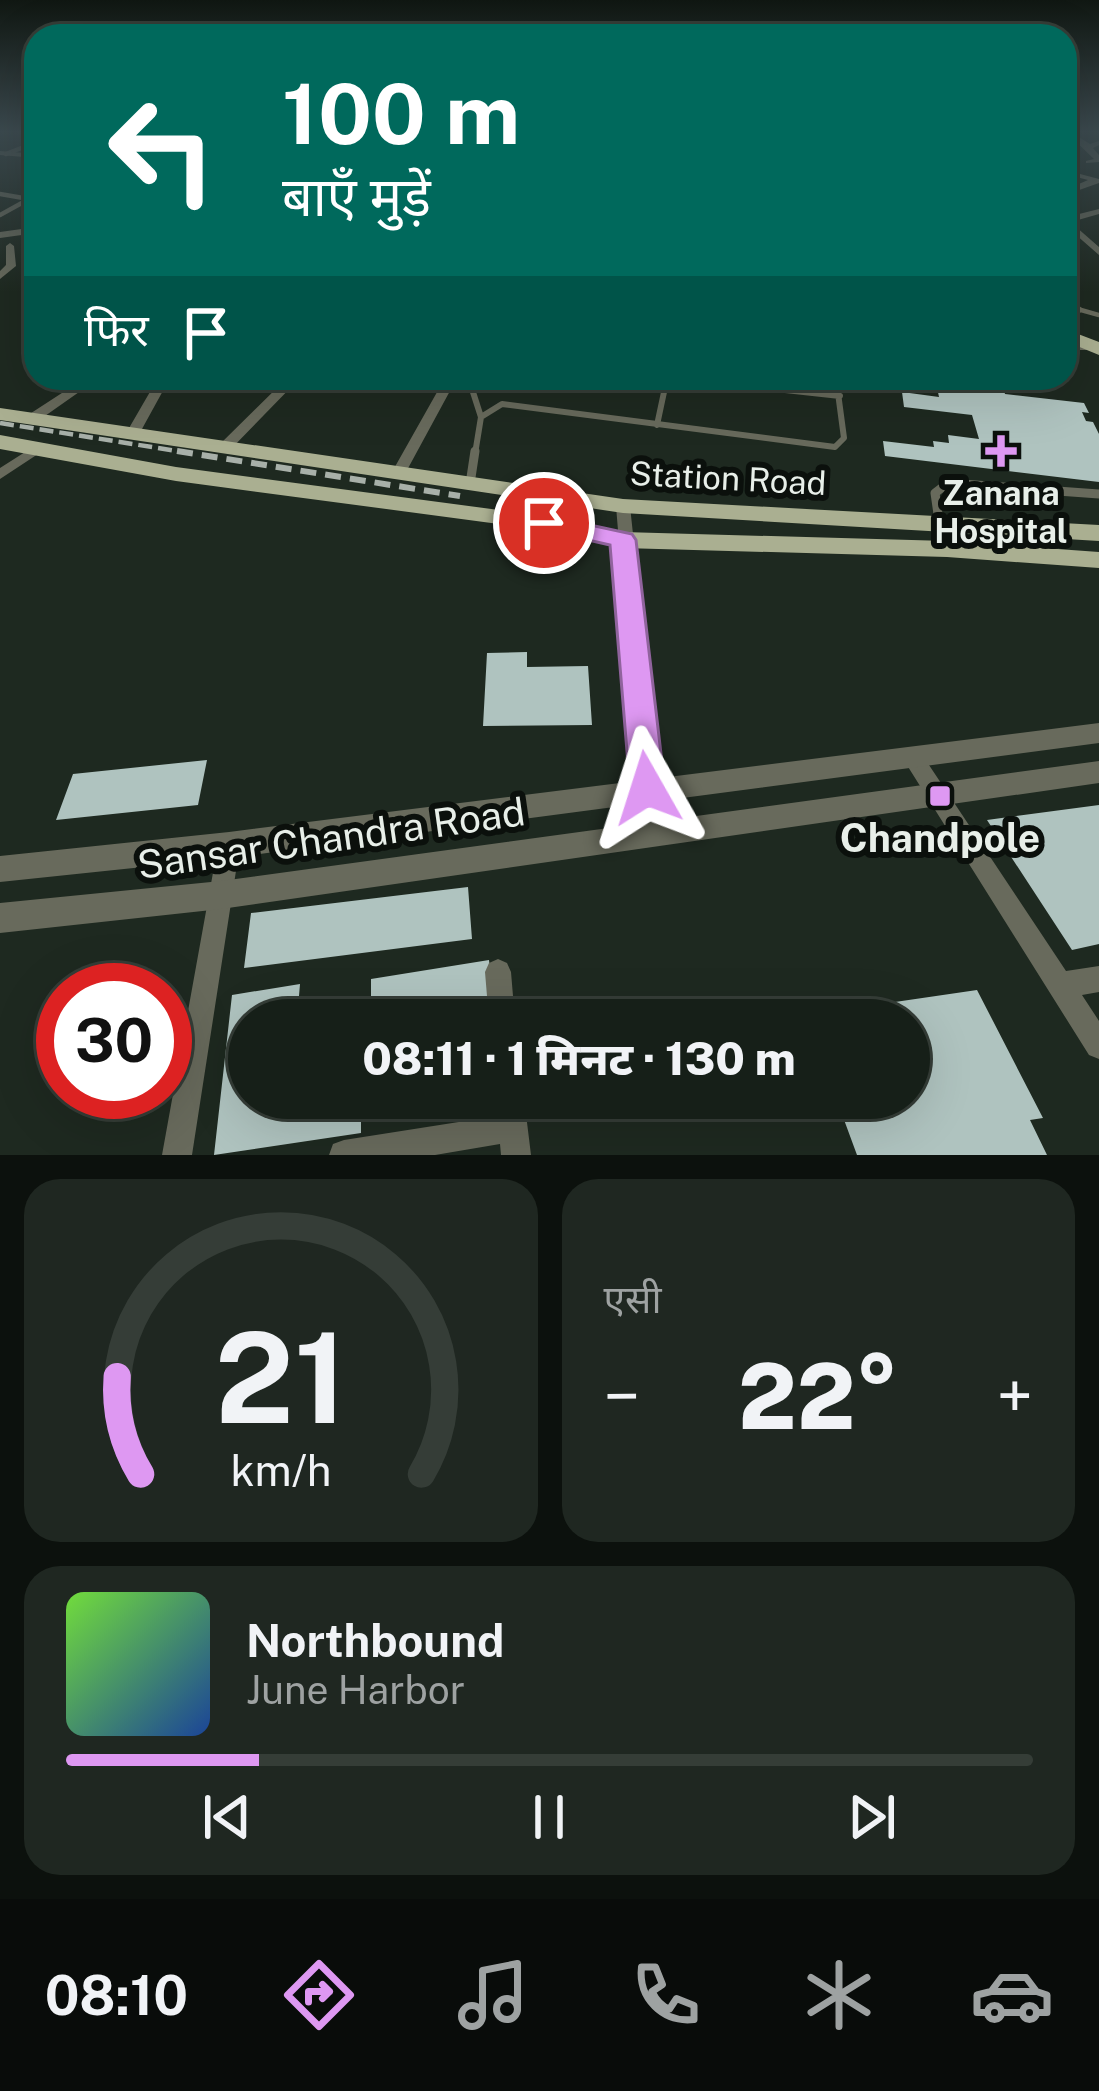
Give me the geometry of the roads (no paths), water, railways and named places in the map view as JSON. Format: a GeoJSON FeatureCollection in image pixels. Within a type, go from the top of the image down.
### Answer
{"type":"FeatureCollection","features":[{"type":"Feature","properties":{"kind":"main road","name":"Station Road"},"geometry":{"type":"LineString","coordinates":[[0,414],[623,506],[939,521],[1096,536]]}},
{"type":"Feature","properties":{"kind":"main road"},"geometry":{"type":"LineString","coordinates":[[0,442],[33,451],[544,523],[623,540],[946,549],[1099,560]]}},
{"type":"Feature","properties":{"kind":"street"},"geometry":{"type":"LineString","coordinates":[[1093,241],[1099,252]]}},
{"type":"Feature","properties":{"kind":"street"},"geometry":{"type":"LineString","coordinates":[[0,276],[11,266],[10,246]]}},
{"type":"Feature","properties":{"kind":"street"},"geometry":{"type":"LineString","coordinates":[[30,420],[75,390]]}},
{"type":"Feature","properties":{"kind":"street"},"geometry":{"type":"LineString","coordinates":[[132,435],[157,390]]}},
{"type":"Feature","properties":{"kind":"street"},"geometry":{"type":"LineString","coordinates":[[224,448],[282,390]]}},
{"type":"Feature","properties":{"kind":"street"},"geometry":{"type":"LineString","coordinates":[[399,472],[444,390]]}},
{"type":"Feature","properties":{"kind":"street"},"geometry":{"type":"LineString","coordinates":[[0,475],[33,451]]}},
{"type":"Feature","properties":{"kind":"street"},"geometry":{"type":"LineString","coordinates":[[623,506],[654,834]]}},
{"type":"Feature","properties":{"kind":"street","name":"Sansar Chandra Road"},"geometry":{"type":"LineString","coordinates":[[0,869],[230,845],[1099,733]]}},
{"type":"Feature","properties":{"kind":"street"},"geometry":{"type":"LineString","coordinates":[[912,757],[1099,1046]]}},
{"type":"Feature","properties":{"kind":"street","name":"Sansar Chandra Road"},"geometry":{"type":"LineString","coordinates":[[0,918],[221,895],[1099,772]]}},
{"type":"Feature","properties":{"kind":"street"},"geometry":{"type":"LineString","coordinates":[[178,1155],[230,845]]}},
{"type":"Feature","properties":{"kind":"street"},"geometry":{"type":"LineString","coordinates":[[498,971],[500,999]]}},
{"type":"Feature","properties":{"kind":"street"},"geometry":{"type":"LineString","coordinates":[[1062,986],[1099,979]]}},
{"type":"Feature","properties":{"kind":"street"},"geometry":{"type":"LineString","coordinates":[[344,1155],[512,1127]]}},
{"type":"Feature","properties":{"kind":"lane"},"geometry":{"type":"LineString","coordinates":[[1077,308],[1099,315]]}},
{"type":"Feature","properties":{"kind":"lane"},"geometry":{"type":"LineString","coordinates":[[1077,311],[1081,310]]}},
{"type":"Feature","properties":{"kind":"lane"},"geometry":{"type":"LineString","coordinates":[[470,484],[481,417],[472,390]]}},
{"type":"Feature","properties":{"kind":"lane"},"geometry":{"type":"LineString","coordinates":[[658,425],[665,390]]}},
{"type":"Feature","properties":{"kind":"lane"},"geometry":{"type":"LineString","coordinates":[[785,390],[839,396]]}},
{"type":"Feature","properties":{"kind":"lane"},"geometry":{"type":"LineString","coordinates":[[481,417],[493,407],[512,403],[836,447],[844,438],[838,390]]}},
{"type":"Feature","properties":{"kind":"lane"},"geometry":{"type":"LineString","coordinates":[[939,521],[935,493],[948,483],[1099,494]]}},
{"type":"Feature","properties":{"kind":"railway"},"geometry":{"type":"LineString","coordinates":[[0,423],[196,454]]}},
{"type":"Feature","properties":{"kind":"railway"},"geometry":{"type":"LineString","coordinates":[[177,451],[460,496]]}},
{"type":"Feature","properties":{"kind":"place","name":"Zanana Hospital"},"geometry":{"type":"Point","coordinates":[1001,451]}},
{"type":"Feature","properties":{"kind":"place","name":"Chandpole"},"geometry":{"type":"Point","coordinates":[940,796]}}]}
